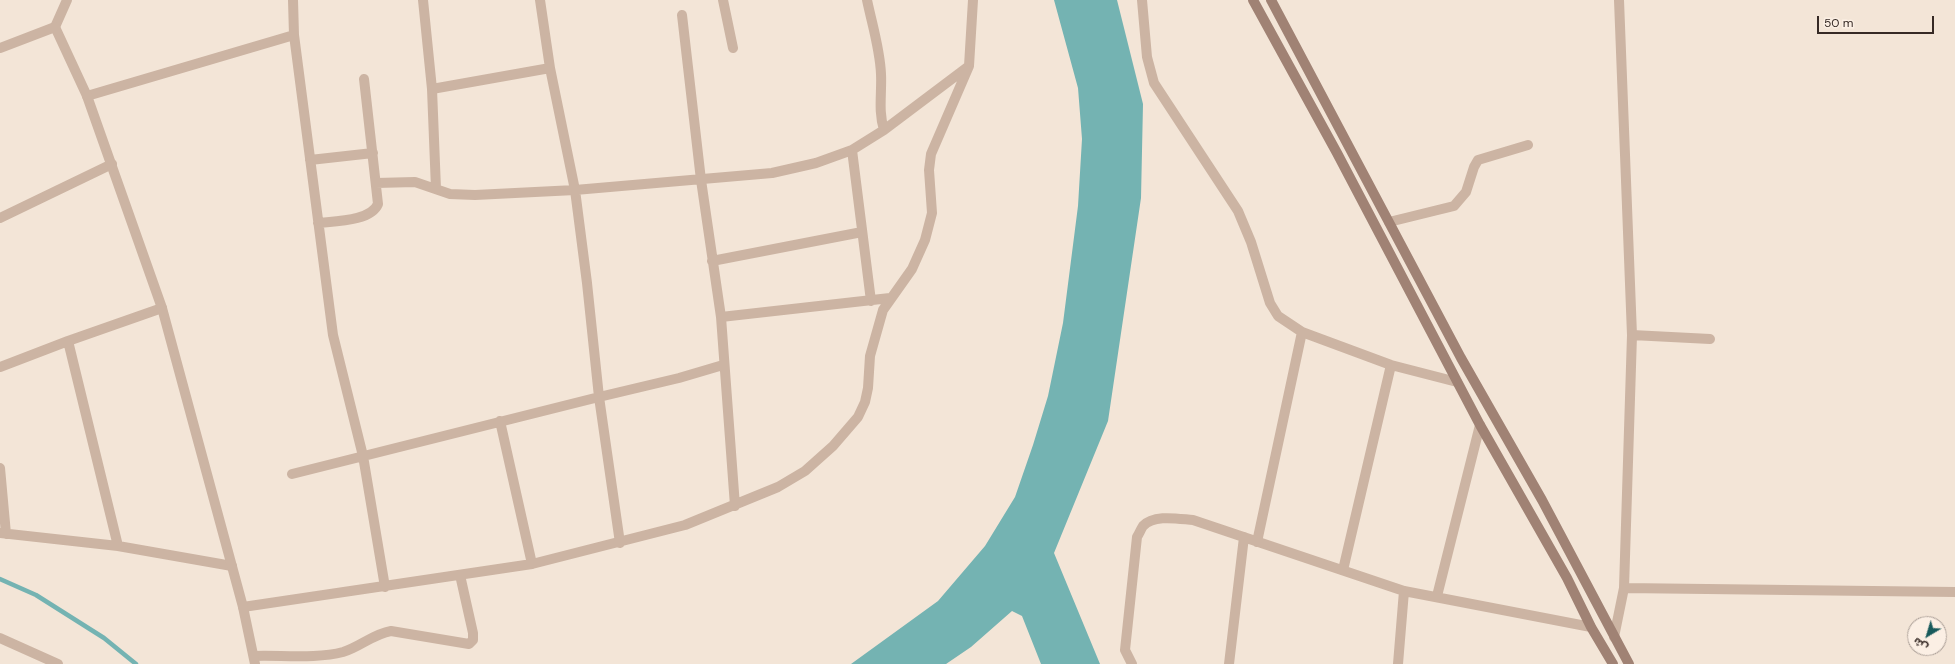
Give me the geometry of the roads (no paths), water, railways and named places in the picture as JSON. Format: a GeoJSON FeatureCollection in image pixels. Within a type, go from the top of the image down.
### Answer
{"type":"FeatureCollection","features":[{"type":"Feature","properties":{"kind":"main road"},"geometry":{"type":"LineString","coordinates":[[1253,0],[1337,153],[1480,425],[1567,578],[1612,664]]}},
{"type":"Feature","properties":{"kind":"main road"},"geometry":{"type":"LineString","coordinates":[[1271,0],[1461,358],[1542,500],[1629,664]]}},
{"type":"Feature","properties":{"kind":"street"},"geometry":{"type":"LineString","coordinates":[[0,48],[55,27],[67,0]]}},
{"type":"Feature","properties":{"kind":"street"},"geometry":{"type":"LineString","coordinates":[[293,0],[294,35],[333,335],[363,456],[385,587]]}},
{"type":"Feature","properties":{"kind":"street"},"geometry":{"type":"LineString","coordinates":[[423,0],[432,89],[436,189]]}},
{"type":"Feature","properties":{"kind":"street"},"geometry":{"type":"LineString","coordinates":[[540,0],[550,68],[575,190],[587,283],[599,397],[620,543]]}},
{"type":"Feature","properties":{"kind":"street"},"geometry":{"type":"LineString","coordinates":[[723,0],[733,48]]}},
{"type":"Feature","properties":{"kind":"street"},"geometry":{"type":"LineString","coordinates":[[867,0],[879,54],[881,75],[879,98],[884,130]]}},
{"type":"Feature","properties":{"kind":"street"},"geometry":{"type":"LineString","coordinates":[[243,607],[532,564],[620,543],[685,525],[735,506],[778,487],[805,471],[833,446],[858,417],[865,402],[868,388],[870,356],[883,310],[890,298],[912,269],[925,240],[932,213],[929,170],[931,154],[969,66],[973,0]]}},
{"type":"Feature","properties":{"kind":"street"},"geometry":{"type":"LineString","coordinates":[[1142,0],[1147,57],[1154,83],[1238,211],[1251,242],[1270,303],[1278,316],[1302,332],[1391,365],[1457,382]]}},
{"type":"Feature","properties":{"kind":"street"},"geometry":{"type":"LineString","coordinates":[[1614,637],[1624,588],[1632,335],[1619,0]]}},
{"type":"Feature","properties":{"kind":"street"},"geometry":{"type":"LineString","coordinates":[[682,15],[701,180],[721,317],[723,365],[735,506]]}},
{"type":"Feature","properties":{"kind":"street"},"geometry":{"type":"LineString","coordinates":[[55,27],[87,96],[162,308],[243,607],[254,660],[344,652],[379,634],[391,631],[470,644],[473,640],[473,633],[460,575]]}},
{"type":"Feature","properties":{"kind":"street"},"geometry":{"type":"LineString","coordinates":[[87,96],[294,35]]}},
{"type":"Feature","properties":{"kind":"street"},"geometry":{"type":"LineString","coordinates":[[376,183],[415,182],[450,194],[475,195],[575,190],[772,173],[816,163],[852,150],[884,130],[969,66]]}},
{"type":"Feature","properties":{"kind":"street"},"geometry":{"type":"LineString","coordinates":[[432,89],[550,68]]}},
{"type":"Feature","properties":{"kind":"street"},"geometry":{"type":"LineString","coordinates":[[318,223],[366,216],[376,210],[378,204],[364,79]]}},
{"type":"Feature","properties":{"kind":"street"},"geometry":{"type":"LineString","coordinates":[[1389,222],[1454,206],[1466,192],[1474,167],[1478,160],[1528,145]]}},
{"type":"Feature","properties":{"kind":"street"},"geometry":{"type":"LineString","coordinates":[[852,150],[871,301]]}},
{"type":"Feature","properties":{"kind":"street"},"geometry":{"type":"LineString","coordinates":[[310,160],[373,153]]}},
{"type":"Feature","properties":{"kind":"street"},"geometry":{"type":"LineString","coordinates":[[0,218],[112,164]]}},
{"type":"Feature","properties":{"kind":"street"},"geometry":{"type":"LineString","coordinates":[[712,261],[862,232]]}},
{"type":"Feature","properties":{"kind":"street"},"geometry":{"type":"LineString","coordinates":[[721,317],[890,298]]}},
{"type":"Feature","properties":{"kind":"street"},"geometry":{"type":"LineString","coordinates":[[0,367],[162,308]]}},
{"type":"Feature","properties":{"kind":"street"},"geometry":{"type":"LineString","coordinates":[[1257,542],[1302,332]]}},
{"type":"Feature","properties":{"kind":"street"},"geometry":{"type":"LineString","coordinates":[[1632,335],[1710,339]]}},
{"type":"Feature","properties":{"kind":"street"},"geometry":{"type":"LineString","coordinates":[[68,341],[118,546]]}},
{"type":"Feature","properties":{"kind":"street"},"geometry":{"type":"LineString","coordinates":[[292,474],[500,421],[679,378],[723,365]]}},
{"type":"Feature","properties":{"kind":"street"},"geometry":{"type":"LineString","coordinates":[[1343,570],[1391,365]]}},
{"type":"Feature","properties":{"kind":"street"},"geometry":{"type":"LineString","coordinates":[[500,421],[532,564]]}},
{"type":"Feature","properties":{"kind":"street"},"geometry":{"type":"LineString","coordinates":[[1437,596],[1480,425]]}},
{"type":"Feature","properties":{"kind":"street"},"geometry":{"type":"LineString","coordinates":[[0,468],[3,533],[118,546],[232,566]]}},
{"type":"Feature","properties":{"kind":"street"},"geometry":{"type":"LineString","coordinates":[[1132,664],[1125,650],[1137,537],[1143,526],[1152,520],[1173,518],[1193,520],[1404,591],[1591,626]]}},
{"type":"Feature","properties":{"kind":"street"},"geometry":{"type":"LineString","coordinates":[[1229,664],[1244,537]]}},
{"type":"Feature","properties":{"kind":"street"},"geometry":{"type":"LineString","coordinates":[[1624,588],[1955,592]]}},
{"type":"Feature","properties":{"kind":"street"},"geometry":{"type":"LineString","coordinates":[[1398,664],[1404,591]]}},
{"type":"Feature","properties":{"kind":"street"},"geometry":{"type":"LineString","coordinates":[[0,638],[58,664]]}},
{"type":"Feature","properties":{"kind":"water"},"geometry":{"type":"Polygon","coordinates":[[[1054,0],[1117,0],[1143,104],[1141,198],[1108,421],[1054,553],[1100,664],[1041,664],[1022,616],[1012,611],[971,647],[946,664],[851,664],[938,601],[985,546],[1015,497],[1048,396],[1063,323],[1078,206],[1082,139],[1078,88],[1054,0]]]}},
{"type":"Feature","properties":{"kind":"waterway"},"geometry":{"type":"LineString","coordinates":[[0,579],[36,595],[104,638],[136,664]]}}]}
